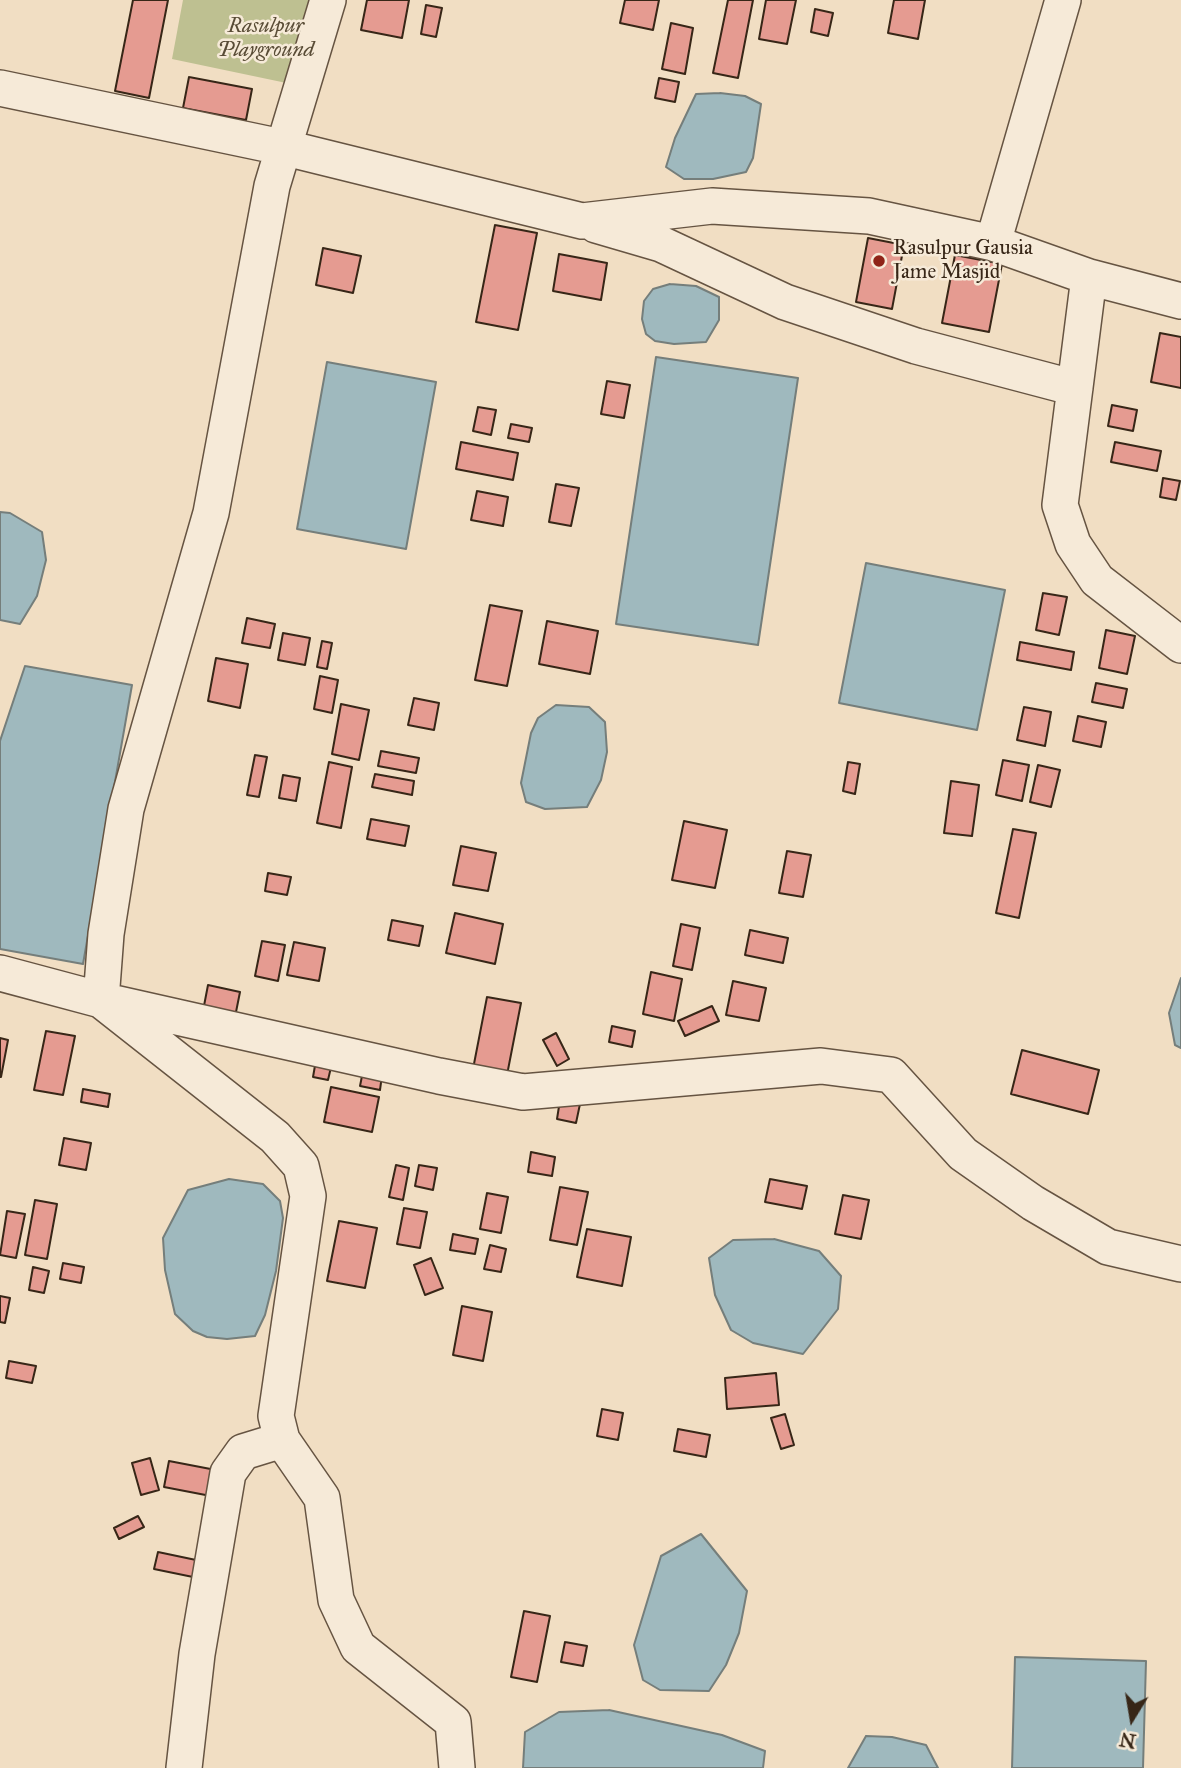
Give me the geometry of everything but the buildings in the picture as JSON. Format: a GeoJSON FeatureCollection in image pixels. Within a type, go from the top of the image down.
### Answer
{"type":"FeatureCollection","features":[{"type":"Feature","properties":{"kind":"street"},"geometry":{"type":"LineString","coordinates":[[101,1000],[106,934],[126,809],[211,513],[272,186],[286,148],[328,0]]}},
{"type":"Feature","properties":{"kind":"street"},"geometry":{"type":"LineString","coordinates":[[993,243],[1063,0]]}},
{"type":"Feature","properties":{"kind":"street"},"geometry":{"type":"LineString","coordinates":[[0,88],[286,148],[582,221],[661,244],[785,302],[916,346],[1075,388]]}},
{"type":"Feature","properties":{"kind":"street"},"geometry":{"type":"LineString","coordinates":[[582,221],[725,207],[869,216],[993,243],[1089,277],[1181,301]]}},
{"type":"Feature","properties":{"kind":"street"},"geometry":{"type":"LineString","coordinates":[[1089,277],[1060,505],[1073,544],[1097,580],[1181,645]]}},
{"type":"Feature","properties":{"kind":"street"},"geometry":{"type":"LineString","coordinates":[[0,973],[101,1000],[439,1076],[523,1092],[821,1066],[891,1075],[963,1153],[1033,1203],[1108,1247],[1181,1264]]}},
{"type":"Feature","properties":{"kind":"street"},"geometry":{"type":"LineString","coordinates":[[101,1000],[275,1137],[301,1166],[308,1196],[281,1363],[276,1416],[282,1440],[321,1498],[336,1600],[358,1647],[453,1722],[457,1768]]}},
{"type":"Feature","properties":{"kind":"street"},"geometry":{"type":"LineString","coordinates":[[184,1768],[197,1654],[228,1473],[243,1452],[282,1440]]}},
{"type":"Feature","properties":{"kind":"green space","name":"Rasulpur Playground"},"geometry":{"type":"Polygon","coordinates":[[[183,0],[317,0],[296,85],[172,59],[183,0]]]}},
{"type":"Feature","properties":{"kind":"water"},"geometry":{"type":"Polygon","coordinates":[[[696,94],[745,96],[761,104],[753,158],[746,172],[713,179],[684,179],[666,167],[675,138],[696,94]]]}},
{"type":"Feature","properties":{"kind":"water"},"geometry":{"type":"Polygon","coordinates":[[[670,284],[696,286],[719,297],[719,320],[706,342],[674,344],[655,341],[646,334],[642,319],[644,301],[653,289],[670,284]]]}},
{"type":"Feature","properties":{"kind":"water"},"geometry":{"type":"Polygon","coordinates":[[[656,357],[798,378],[758,645],[616,624],[656,357]]]}},
{"type":"Feature","properties":{"kind":"water"},"geometry":{"type":"Polygon","coordinates":[[[327,362],[436,382],[406,549],[297,529],[327,362]]]}},
{"type":"Feature","properties":{"kind":"water"},"geometry":{"type":"Polygon","coordinates":[[[0,512],[10,513],[42,532],[46,560],[37,596],[20,624],[0,620],[0,512]]]}},
{"type":"Feature","properties":{"kind":"water"},"geometry":{"type":"Polygon","coordinates":[[[866,563],[1005,590],[977,730],[839,703],[866,563]]]}},
{"type":"Feature","properties":{"kind":"water"},"geometry":{"type":"Polygon","coordinates":[[[25,666],[132,685],[83,964],[0,949],[0,741],[25,666]]]}},
{"type":"Feature","properties":{"kind":"water"},"geometry":{"type":"Polygon","coordinates":[[[556,705],[589,707],[605,722],[607,752],[601,780],[587,807],[545,809],[526,802],[521,783],[531,733],[538,718],[556,705]]]}},
{"type":"Feature","properties":{"kind":"water"},"geometry":{"type":"Polygon","coordinates":[[[1181,978],[1181,1048],[1175,1045],[1169,1013],[1181,978]]]}},
{"type":"Feature","properties":{"kind":"water"},"geometry":{"type":"Polygon","coordinates":[[[229,1179],[263,1184],[280,1201],[283,1218],[276,1271],[265,1315],[255,1336],[227,1339],[207,1337],[193,1331],[175,1314],[165,1270],[163,1238],[188,1190],[229,1179]]]}},
{"type":"Feature","properties":{"kind":"water"},"geometry":{"type":"Polygon","coordinates":[[[774,1239],[819,1251],[841,1276],[838,1309],[803,1354],[753,1343],[731,1330],[715,1295],[709,1258],[733,1240],[774,1239]]]}},
{"type":"Feature","properties":{"kind":"water"},"geometry":{"type":"Polygon","coordinates":[[[701,1534],[747,1591],[739,1633],[726,1665],[709,1691],[660,1690],[643,1680],[634,1645],[661,1556],[701,1534]]]}},
{"type":"Feature","properties":{"kind":"water"},"geometry":{"type":"Polygon","coordinates":[[[1015,1657],[1146,1661],[1143,1768],[1012,1768],[1015,1657]]]}},
{"type":"Feature","properties":{"kind":"water"},"geometry":{"type":"Polygon","coordinates":[[[609,1710],[722,1735],[765,1751],[763,1768],[523,1768],[525,1732],[559,1712],[609,1710]]]}},
{"type":"Feature","properties":{"kind":"water"},"geometry":{"type":"Polygon","coordinates":[[[866,1736],[892,1737],[926,1745],[938,1768],[848,1768],[866,1736]]]}},
{"type":"Feature","properties":{"kind":"place","name":"Rasulpur Gausia Jame Masjid"},"geometry":{"type":"Point","coordinates":[879,261]}}]}
